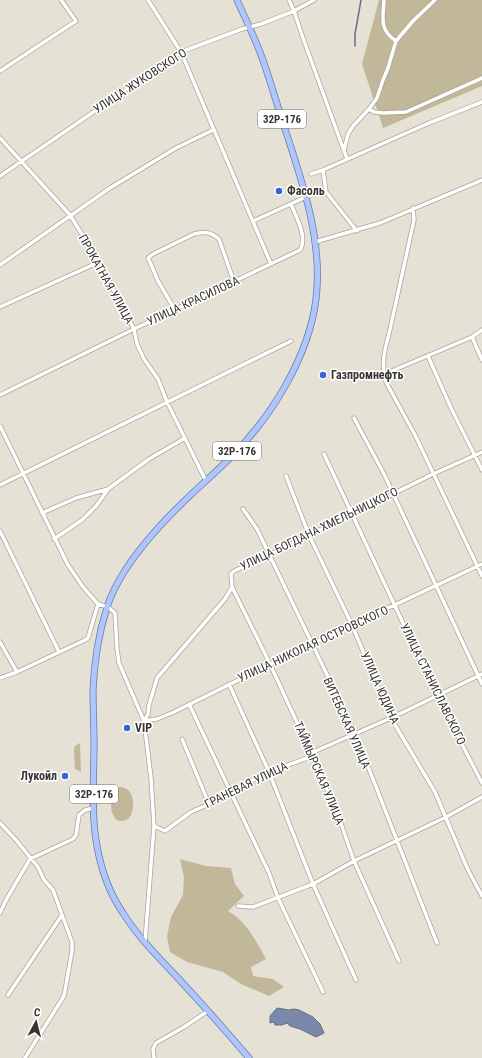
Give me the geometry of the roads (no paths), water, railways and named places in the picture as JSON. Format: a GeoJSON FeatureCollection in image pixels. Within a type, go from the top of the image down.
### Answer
{"type":"FeatureCollection","features":[{"type":"Feature","properties":{"kind":"main road","name":"32Р-176"},"geometry":{"type":"LineString","coordinates":[[237,0],[262,57],[306,196],[316,242],[318,270],[316,301],[307,338],[299,361],[281,394],[259,426],[232,456],[160,526],[142,547],[125,571],[108,607],[97,652],[94,679],[94,808],[96,845],[102,870],[123,913],[145,943],[250,1058]]}},
{"type":"Feature","properties":{"kind":"street"},"geometry":{"type":"LineString","coordinates":[[0,71],[76,21],[61,0]]}},
{"type":"Feature","properties":{"kind":"street"},"geometry":{"type":"LineString","coordinates":[[148,0],[181,52],[271,264]]}},
{"type":"Feature","properties":{"kind":"street"},"geometry":{"type":"LineString","coordinates":[[289,0],[347,159]]}},
{"type":"Feature","properties":{"kind":"street","name":"УЛИЦА ЖУКОВСКОГО"},"geometry":{"type":"LineString","coordinates":[[0,176],[181,52],[294,11],[314,0]]}},
{"type":"Feature","properties":{"kind":"street"},"geometry":{"type":"LineString","coordinates":[[384,0],[383,26],[389,36],[396,41]]}},
{"type":"Feature","properties":{"kind":"street"},"geometry":{"type":"LineString","coordinates":[[344,150],[348,134],[353,126],[377,98],[396,41],[413,21],[435,0]]}},
{"type":"Feature","properties":{"kind":"street"},"geometry":{"type":"LineString","coordinates":[[369,109],[374,112],[383,113],[406,112],[482,78]]}},
{"type":"Feature","properties":{"kind":"street"},"geometry":{"type":"LineString","coordinates":[[311,174],[324,170],[482,102]]}},
{"type":"Feature","properties":{"kind":"street"},"geometry":{"type":"LineString","coordinates":[[0,265],[110,188],[176,148],[214,130]]}},
{"type":"Feature","properties":{"kind":"street","name":"ПРОКАТНАЯ УЛИЦА"},"geometry":{"type":"LineString","coordinates":[[0,138],[70,215],[99,262],[134,329],[137,344],[144,359],[158,379],[167,402],[206,480]]}},
{"type":"Feature","properties":{"kind":"street"},"geometry":{"type":"LineString","coordinates":[[324,170],[326,192],[357,231]]}},
{"type":"Feature","properties":{"kind":"street"},"geometry":{"type":"LineString","coordinates":[[316,242],[380,223],[482,180]]}},
{"type":"Feature","properties":{"kind":"street"},"geometry":{"type":"LineString","coordinates":[[253,221],[306,196],[326,192]]}},
{"type":"Feature","properties":{"kind":"street","name":"УЛИЦА КРАСИЛОВА"},"geometry":{"type":"LineString","coordinates":[[0,395],[300,250],[303,242],[291,204]]}},
{"type":"Feature","properties":{"kind":"street"},"geometry":{"type":"LineString","coordinates":[[413,208],[414,220],[385,350],[383,364],[384,375],[386,382],[416,437],[482,576]]}},
{"type":"Feature","properties":{"kind":"street"},"geometry":{"type":"LineString","coordinates":[[175,310],[158,281],[148,258],[153,254],[194,234],[200,232],[213,234],[218,239],[234,282]]}},
{"type":"Feature","properties":{"kind":"street"},"geometry":{"type":"LineString","coordinates":[[0,307],[99,262]]}},
{"type":"Feature","properties":{"kind":"street"},"geometry":{"type":"LineString","coordinates":[[384,375],[387,372],[428,356],[482,330]]}},
{"type":"Feature","properties":{"kind":"street"},"geometry":{"type":"LineString","coordinates":[[472,336],[482,360]]}},
{"type":"Feature","properties":{"kind":"street"},"geometry":{"type":"LineString","coordinates":[[0,485],[291,341]]}},
{"type":"Feature","properties":{"kind":"street"},"geometry":{"type":"LineString","coordinates":[[428,356],[450,408],[482,470]]}},
{"type":"Feature","properties":{"kind":"street"},"geometry":{"type":"LineString","coordinates":[[354,418],[384,474],[482,684]]}},
{"type":"Feature","properties":{"kind":"street"},"geometry":{"type":"LineString","coordinates":[[0,426],[68,565],[83,587],[98,604],[108,607],[115,612],[119,663],[144,721],[151,778],[154,826],[145,943]]}},
{"type":"Feature","properties":{"kind":"street"},"geometry":{"type":"LineString","coordinates":[[42,513],[76,498],[108,489],[149,460],[185,438]]}},
{"type":"Feature","properties":{"kind":"street","name":"УЛИЦА БОГДАНА ХМЕЛЬНИЦКОГО"},"geometry":{"type":"LineString","coordinates":[[144,721],[148,714],[157,678],[225,599],[232,587],[231,574],[234,571],[433,474],[482,452]]}},
{"type":"Feature","properties":{"kind":"street","name":"УЛИЦА СТАНИСЛАВСКОГО"},"geometry":{"type":"LineString","coordinates":[[324,454],[437,696],[482,783]]}},
{"type":"Feature","properties":{"kind":"street","name":"УЛИЦА ЮДИНА"},"geometry":{"type":"LineString","coordinates":[[286,476],[309,535],[352,625],[391,718],[428,779],[468,870],[482,896]]}},
{"type":"Feature","properties":{"kind":"street"},"geometry":{"type":"LineString","coordinates":[[54,539],[82,520],[97,505],[108,489]]}},
{"type":"Feature","properties":{"kind":"street","name":"ВИТЕБСКАЯ УЛИЦА"},"geometry":{"type":"LineString","coordinates":[[243,509],[257,529],[355,733],[436,943]]}},
{"type":"Feature","properties":{"kind":"street"},"geometry":{"type":"LineString","coordinates":[[0,531],[59,652]]}},
{"type":"Feature","properties":{"kind":"street","name":"УЛИЦА НИКОЛАЯ ОСТРОВСКОГО"},"geometry":{"type":"LineString","coordinates":[[144,721],[157,719],[172,713],[311,644],[482,564]]}},
{"type":"Feature","properties":{"kind":"street","name":"ТАЙМЫРСКАЯ УЛИЦА"},"geometry":{"type":"LineString","coordinates":[[232,587],[270,664],[311,753],[338,815],[354,861],[399,961]]}},
{"type":"Feature","properties":{"kind":"street"},"geometry":{"type":"LineString","coordinates":[[0,678],[17,672],[88,638],[98,604]]}},
{"type":"Feature","properties":{"kind":"street"},"geometry":{"type":"LineString","coordinates":[[0,642],[17,672]]}},
{"type":"Feature","properties":{"kind":"street","name":"ГРАНЕВАЯ УЛИЦА"},"geometry":{"type":"LineString","coordinates":[[154,826],[165,831],[191,812],[209,804],[231,791],[270,772],[307,758],[311,753],[391,718],[482,674]]}},
{"type":"Feature","properties":{"kind":"street"},"geometry":{"type":"LineString","coordinates":[[229,684],[270,772],[312,884],[356,980]]}},
{"type":"Feature","properties":{"kind":"street"},"geometry":{"type":"LineString","coordinates":[[189,704],[231,791],[269,873],[278,898],[323,992]]}},
{"type":"Feature","properties":{"kind":"street"},"geometry":{"type":"LineString","coordinates":[[182,739],[209,804]]}},
{"type":"Feature","properties":{"kind":"street"},"geometry":{"type":"LineString","coordinates":[[238,906],[253,907],[312,884],[354,861],[446,817],[482,797]]}},
{"type":"Feature","properties":{"kind":"street"},"geometry":{"type":"LineString","coordinates":[[0,914],[6,900],[30,859],[73,839],[76,835],[79,815],[85,810],[94,808]]}},
{"type":"Feature","properties":{"kind":"street"},"geometry":{"type":"LineString","coordinates":[[0,823],[38,867],[44,880],[53,890],[72,942],[72,951],[64,996],[25,1058]]}},
{"type":"Feature","properties":{"kind":"street"},"geometry":{"type":"LineString","coordinates":[[8,995],[62,915]]}},
{"type":"Feature","properties":{"kind":"street"},"geometry":{"type":"LineString","coordinates":[[154,1058],[153,1049],[156,1043],[208,1011]]}},
{"type":"Feature","properties":{"kind":"water"},"geometry":{"type":"Polygon","coordinates":[[[277,1008],[299,1010],[313,1017],[320,1024],[324,1033],[316,1037],[290,1026],[287,1023],[275,1025],[274,1022],[270,1023],[270,1016],[277,1008]]]}},
{"type":"Feature","properties":{"kind":"waterway"},"geometry":{"type":"LineString","coordinates":[[355,46],[355,34],[361,0]]}},
{"type":"Feature","properties":{"kind":"place","name":"Фасоль"},"geometry":{"type":"Point","coordinates":[279,191]}},
{"type":"Feature","properties":{"kind":"place","name":"Газпромнефть"},"geometry":{"type":"Point","coordinates":[323,375]}},
{"type":"Feature","properties":{"kind":"place","name":"VIP"},"geometry":{"type":"Point","coordinates":[127,728]}},
{"type":"Feature","properties":{"kind":"place","name":"Лукойл"},"geometry":{"type":"Point","coordinates":[65,776]}}]}
